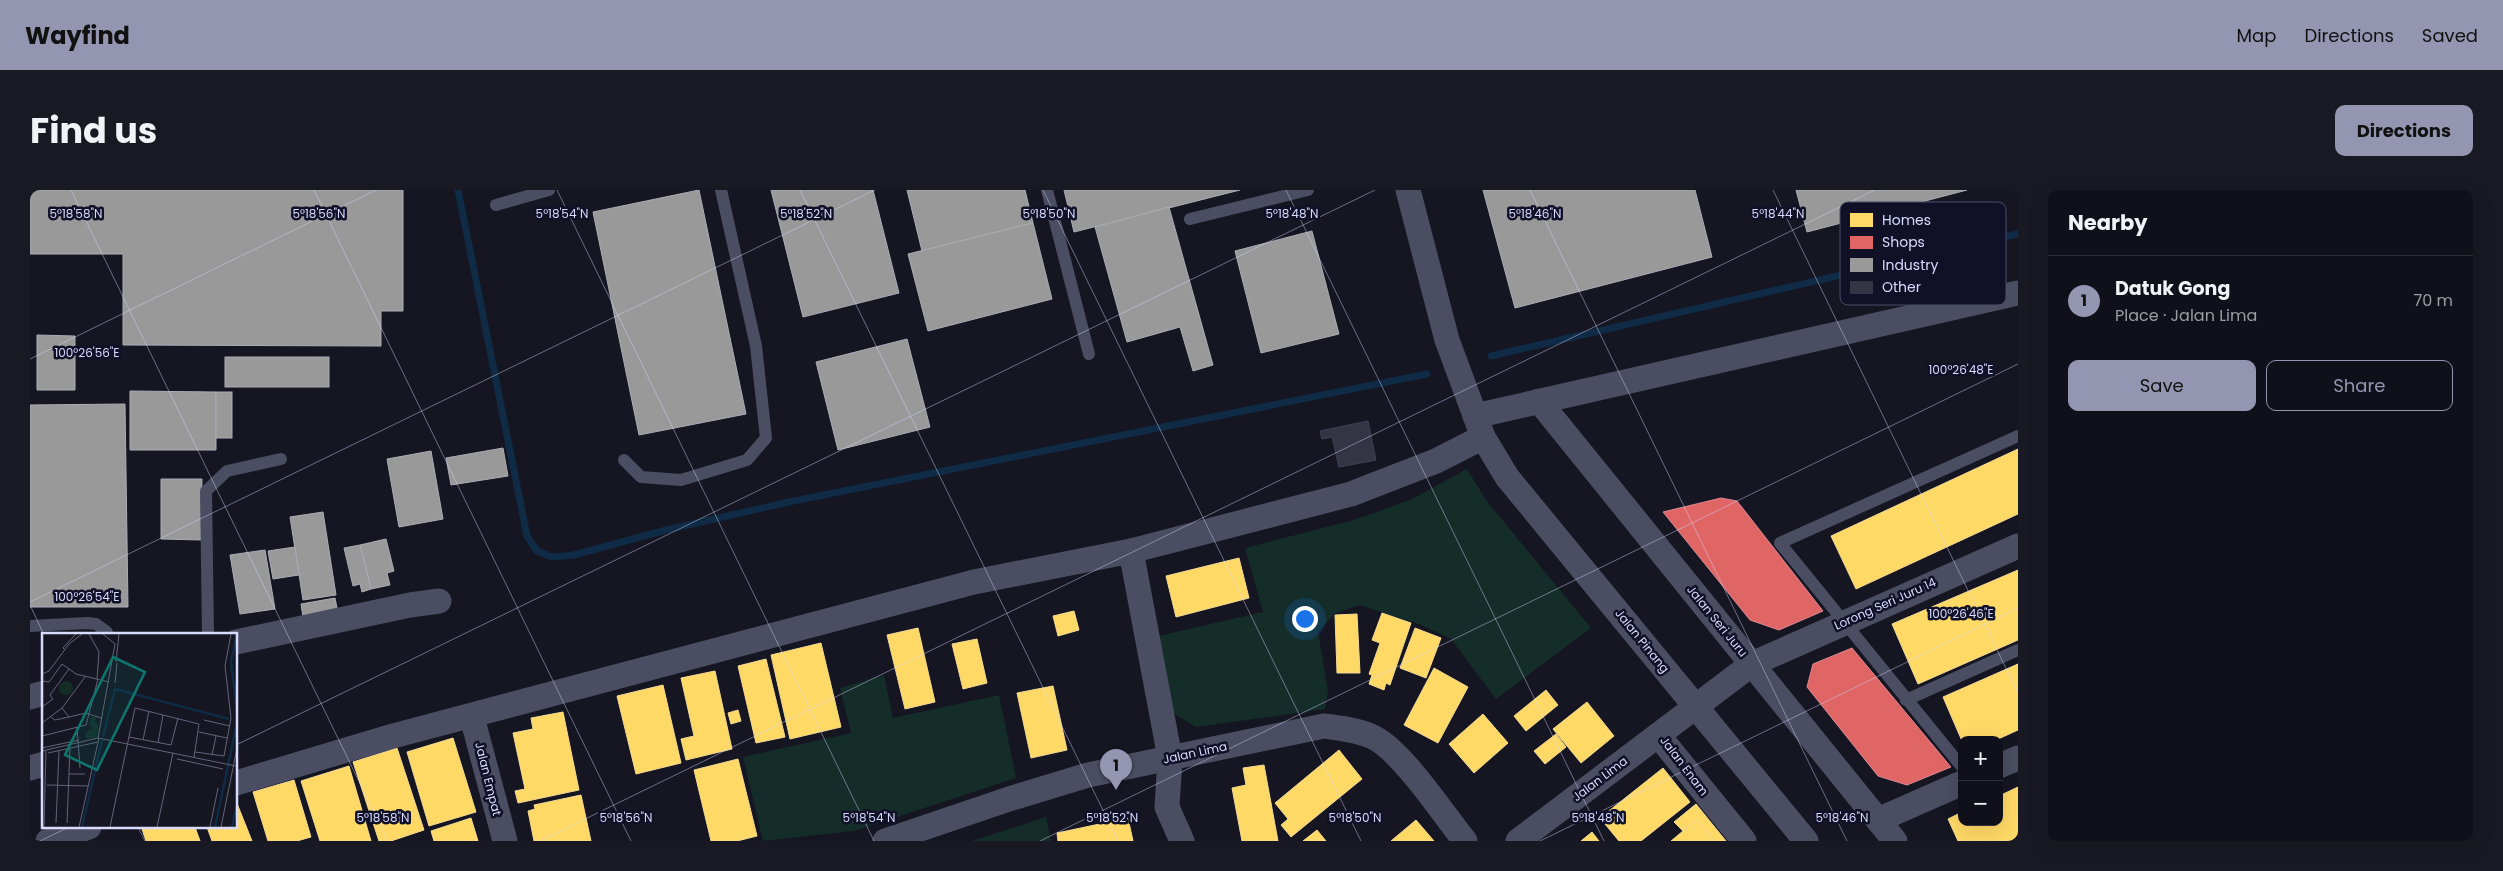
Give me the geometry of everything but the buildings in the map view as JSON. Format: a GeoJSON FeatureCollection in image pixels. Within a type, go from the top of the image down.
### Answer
{"type":"FeatureCollection","features":[{"type":"Feature","properties":{"kind":"street","name":"Jalan Pinang"},"geometry":{"type":"LineString","coordinates":[[1408,190],[1447,340],[1479,426],[1507,477],[1806,841]]}},
{"type":"Feature","properties":{"kind":"street"},"geometry":{"type":"LineString","coordinates":[[238,782],[393,736],[472,717],[974,582],[1131,551],[1351,494],[1436,461],[1479,426],[1539,401],[1965,305]]}},
{"type":"Feature","properties":{"kind":"street","name":"Jalan Seri Juru"},"geometry":{"type":"LineString","coordinates":[[1539,401],[1895,841]]}},
{"type":"Feature","properties":{"kind":"street","name":"Lorong Seri Juru 14"},"geometry":{"type":"LineString","coordinates":[[1752,664],[2018,546]]}},
{"type":"Feature","properties":{"kind":"street"},"geometry":{"type":"LineString","coordinates":[[1131,551],[1170,758],[1167,807],[1182,841]]}},
{"type":"Feature","properties":{"kind":"street"},"geometry":{"type":"LineString","coordinates":[[238,642],[410,605],[439,602]]}},
{"type":"Feature","properties":{"kind":"street","name":"Jalan Enam"},"geometry":{"type":"LineString","coordinates":[[1744,841],[1658,735],[1752,664]]}},
{"type":"Feature","properties":{"kind":"street","name":"Jalan Empat"},"geometry":{"type":"LineString","coordinates":[[472,717],[504,841]]}},
{"type":"Feature","properties":{"kind":"street","name":"Jalan Lima"},"geometry":{"type":"LineString","coordinates":[[885,841],[1008,799],[1088,775],[1324,726],[1346,729],[1373,737],[1392,750],[1465,841]]}},
{"type":"Feature","properties":{"kind":"street","name":"Jalan Lima"},"geometry":{"type":"LineString","coordinates":[[1518,841],[1658,735]]}},
{"type":"Feature","properties":{"kind":"street"},"geometry":{"type":"LineString","coordinates":[[2003,764],[2018,758]]}},
{"type":"Feature","properties":{"kind":"street"},"geometry":{"type":"LineString","coordinates":[[1878,820],[1958,784]]}},
{"type":"Feature","properties":{"kind":"street"},"geometry":{"type":"LineString","coordinates":[[48,841],[86,828]]}},
{"type":"Feature","properties":{"kind":"lane"},"geometry":{"type":"LineString","coordinates":[[496,205],[549,190]]}},
{"type":"Feature","properties":{"kind":"lane"},"geometry":{"type":"LineString","coordinates":[[624,460],[641,477],[681,480],[747,460],[766,438],[756,346],[721,190]]}},
{"type":"Feature","properties":{"kind":"lane"},"geometry":{"type":"LineString","coordinates":[[1047,190],[1089,354]]}},
{"type":"Feature","properties":{"kind":"lane"},"geometry":{"type":"LineString","coordinates":[[1190,219],[1308,190]]}},
{"type":"Feature","properties":{"kind":"lane"},"geometry":{"type":"LineString","coordinates":[[1958,762],[1780,543],[2018,436]]}},
{"type":"Feature","properties":{"kind":"lane"},"geometry":{"type":"LineString","coordinates":[[208,633],[206,491],[227,471],[281,459]]}},
{"type":"Feature","properties":{"kind":"lane"},"geometry":{"type":"LineString","coordinates":[[30,626],[87,623],[96,624],[107,633]]}},
{"type":"Feature","properties":{"kind":"lane"},"geometry":{"type":"LineString","coordinates":[[1906,700],[2018,650]]}},
{"type":"Feature","properties":{"kind":"green space"},"geometry":{"type":"Polygon","coordinates":[[[1467,469],[1486,500],[1591,628],[1496,699],[1451,639],[1419,624],[1359,605],[1334,614],[1318,632],[1328,691],[1325,709],[1196,727],[1174,714],[1158,636],[1263,612],[1245,548],[1354,520],[1412,499],[1467,469]]]}},
{"type":"Feature","properties":{"kind":"green space"},"geometry":{"type":"Polygon","coordinates":[[[884,675],[893,718],[999,695],[1016,778],[854,831],[763,841],[743,757],[851,733],[840,688],[884,675]]]}},
{"type":"Feature","properties":{"kind":"green space"},"geometry":{"type":"Polygon","coordinates":[[[1046,817],[1051,841],[972,841],[1046,817]]]}},
{"type":"Feature","properties":{"kind":"waterway"},"geometry":{"type":"LineString","coordinates":[[458,190],[527,536],[537,551],[552,557],[574,555],[666,530],[784,503],[1427,374]]}},
{"type":"Feature","properties":{"kind":"waterway"},"geometry":{"type":"LineString","coordinates":[[2006,237],[2018,234]]}},
{"type":"Feature","properties":{"kind":"waterway"},"geometry":{"type":"LineString","coordinates":[[1491,356],[1840,275]]}},
{"type":"Feature","properties":{"kind":"place","name":"Datuk Gong"},"geometry":{"type":"Point","coordinates":[1116,790]}}]}
